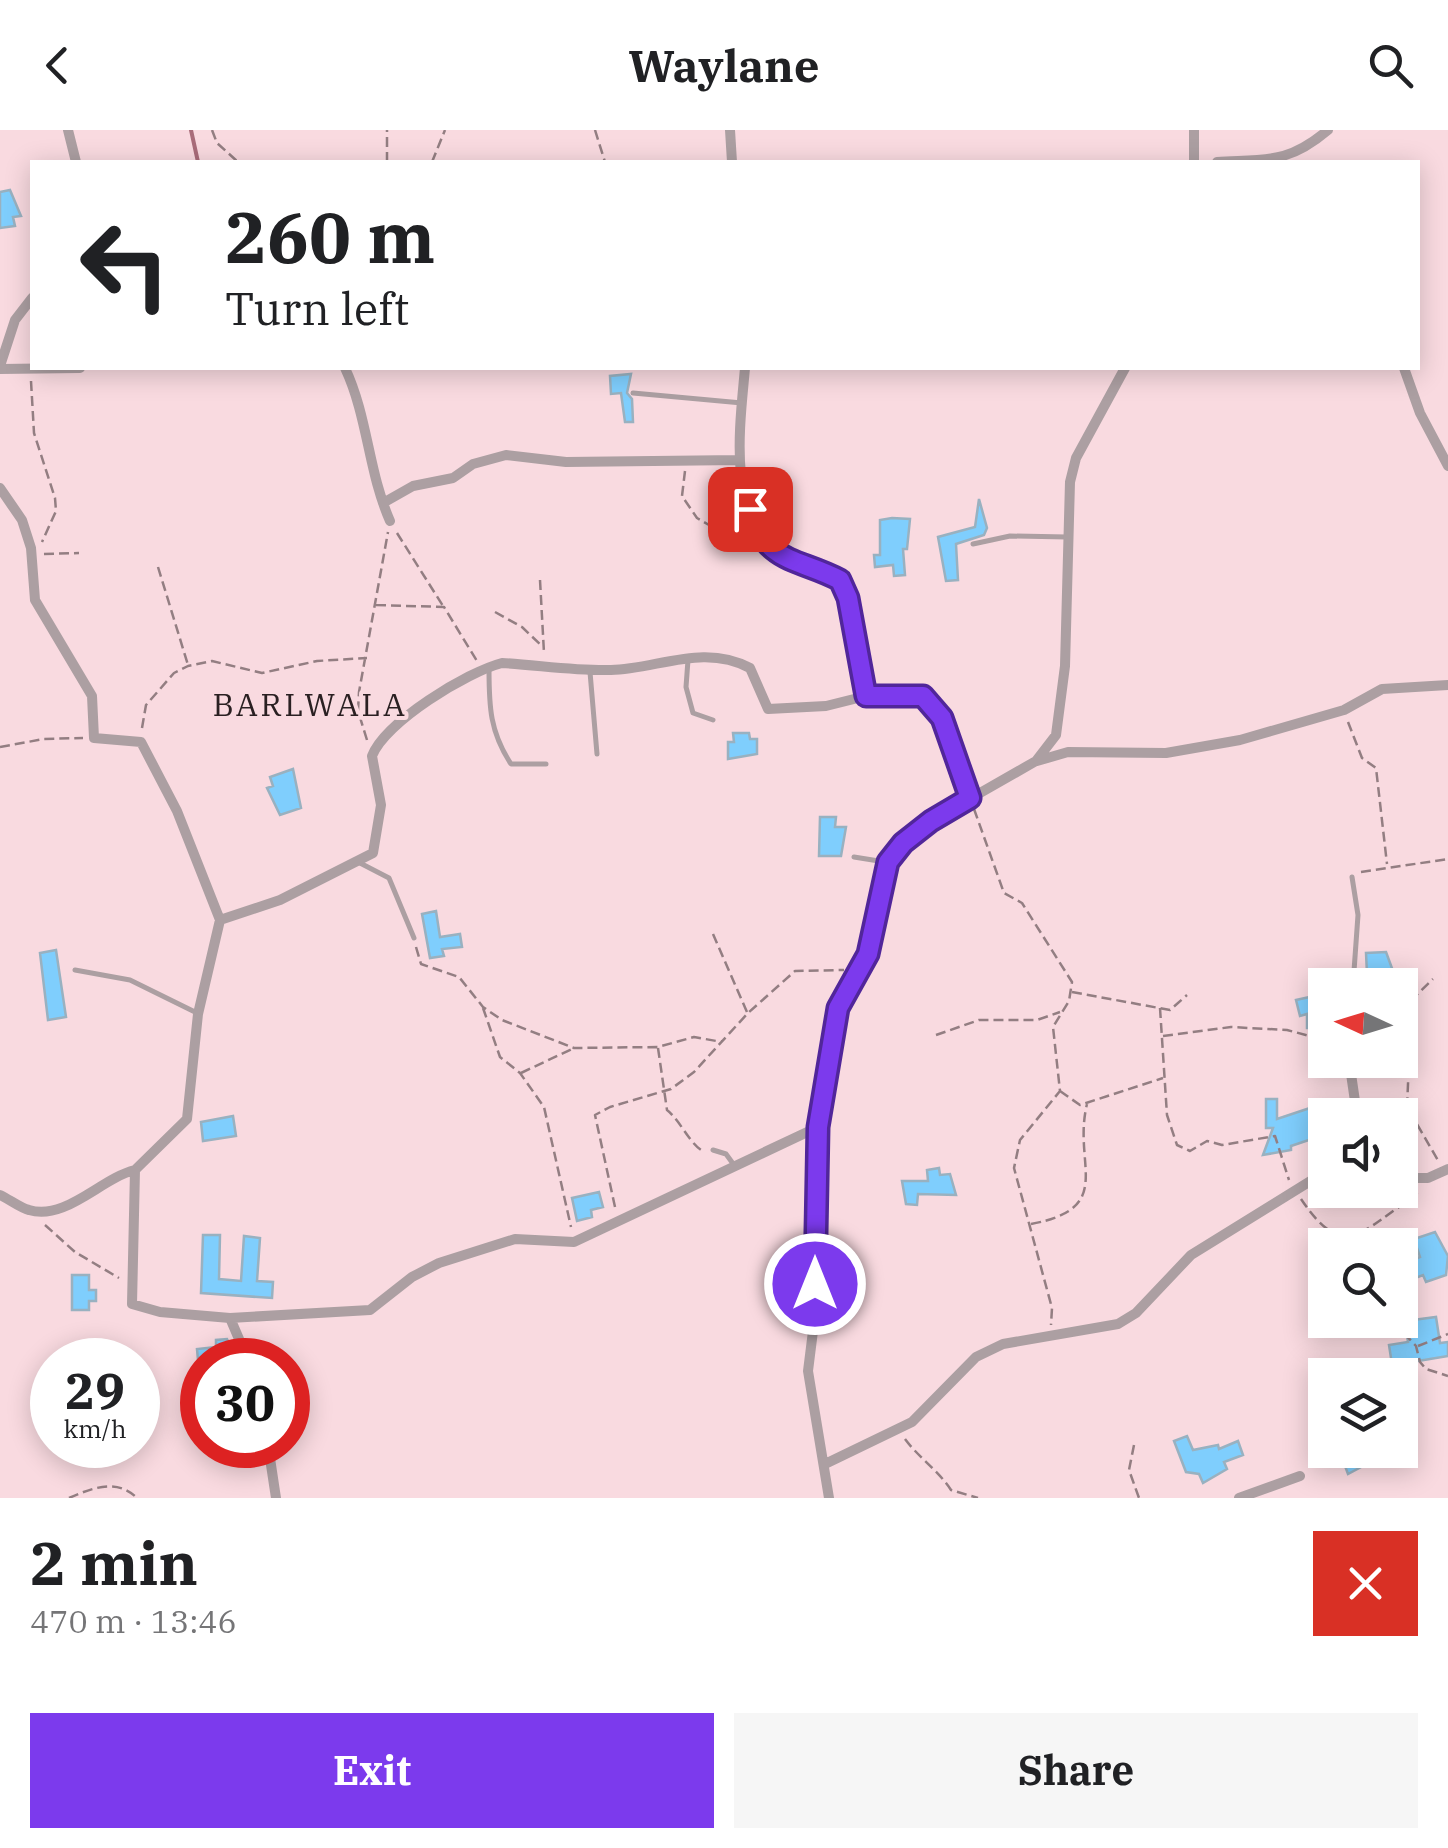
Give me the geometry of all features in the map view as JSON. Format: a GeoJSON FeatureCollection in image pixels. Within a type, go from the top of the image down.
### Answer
{"type":"FeatureCollection","features":[{"type":"Feature","properties":{"kind":"street"},"geometry":{"type":"LineString","coordinates":[[68,130],[76,160]]}},
{"type":"Feature","properties":{"kind":"street"},"geometry":{"type":"LineString","coordinates":[[730,130],[732,160]]}},
{"type":"Feature","properties":{"kind":"street"},"geometry":{"type":"LineString","coordinates":[[1194,130],[1194,160]]}},
{"type":"Feature","properties":{"kind":"street"},"geometry":{"type":"LineString","coordinates":[[1272,160],[1301,153],[1328,130]]}},
{"type":"Feature","properties":{"kind":"street"},"geometry":{"type":"LineString","coordinates":[[30,301],[15,320],[0,368],[30,370]]}},
{"type":"Feature","properties":{"kind":"street"},"geometry":{"type":"LineString","coordinates":[[346,370],[364,418],[376,488],[390,521]]}},
{"type":"Feature","properties":{"kind":"street"},"geometry":{"type":"LineString","coordinates":[[745,370],[740,460],[756,532],[777,554],[835,577],[844,586],[866,696]]}},
{"type":"Feature","properties":{"kind":"street"},"geometry":{"type":"LineString","coordinates":[[1036,761],[1052,742],[1059,724],[1067,536],[1076,458],[1124,370]]}},
{"type":"Feature","properties":{"kind":"street"},"geometry":{"type":"LineString","coordinates":[[1405,370],[1420,413],[1448,466]]}},
{"type":"Feature","properties":{"kind":"street"},"geometry":{"type":"LineString","coordinates":[[383,503],[413,486],[452,478],[473,464],[506,455],[566,462],[740,460]]}},
{"type":"Feature","properties":{"kind":"street"},"geometry":{"type":"LineString","coordinates":[[0,488],[22,520],[32,552],[36,600],[92,696],[94,738],[140,742],[177,811],[220,920],[198,1014],[187,1119],[135,1170],[100,1184],[62,1209],[29,1210],[0,1195]]}},
{"type":"Feature","properties":{"kind":"street"},"geometry":{"type":"LineString","coordinates":[[220,920],[280,900],[374,853],[380,822],[372,756],[396,724],[486,668],[545,664],[618,670],[688,657],[750,668],[760,699],[768,709],[826,706],[866,696],[923,696],[942,718],[970,798]]}},
{"type":"Feature","properties":{"kind":"street"},"geometry":{"type":"LineString","coordinates":[[829,1498],[808,1371],[815,1314],[818,1127],[838,1008],[874,936],[888,862],[903,843],[931,821],[1036,761],[1068,752],[1166,753],[1240,740],[1344,710],[1382,689],[1448,685]]}},
{"type":"Feature","properties":{"kind":"street"},"geometry":{"type":"LineString","coordinates":[[135,1170],[130,1282],[131,1301],[139,1308],[230,1318],[370,1310],[412,1277],[488,1244],[515,1239],[574,1242],[818,1127]]}},
{"type":"Feature","properties":{"kind":"street"},"geometry":{"type":"LineString","coordinates":[[1418,1176],[1428,1178],[1447,1170]]}},
{"type":"Feature","properties":{"kind":"street"},"geometry":{"type":"LineString","coordinates":[[825,1464],[899,1430],[925,1411],[976,1356],[1003,1344],[1118,1324],[1136,1314],[1191,1255],[1308,1182]]}},
{"type":"Feature","properties":{"kind":"street"},"geometry":{"type":"LineString","coordinates":[[230,1318],[239,1338]]}},
{"type":"Feature","properties":{"kind":"street"},"geometry":{"type":"LineString","coordinates":[[271,1468],[276,1498]]}},
{"type":"Feature","properties":{"kind":"street"},"geometry":{"type":"LineString","coordinates":[[1239,1498],[1300,1476]]}},
{"type":"Feature","properties":{"kind":"lane"},"geometry":{"type":"LineString","coordinates":[[634,394],[742,404]]}},
{"type":"Feature","properties":{"kind":"lane"},"geometry":{"type":"LineString","coordinates":[[974,544],[1010,536],[1067,536]]}},
{"type":"Feature","properties":{"kind":"lane"},"geometry":{"type":"LineString","coordinates":[[688,657],[686,687],[693,714],[713,720]]}},
{"type":"Feature","properties":{"kind":"lane"},"geometry":{"type":"LineString","coordinates":[[486,668],[490,720],[502,752],[511,764],[546,764]]}},
{"type":"Feature","properties":{"kind":"lane"},"geometry":{"type":"LineString","coordinates":[[590,669],[597,754]]}},
{"type":"Feature","properties":{"kind":"lane"},"geometry":{"type":"LineString","coordinates":[[854,857],[888,862]]}},
{"type":"Feature","properties":{"kind":"lane"},"geometry":{"type":"LineString","coordinates":[[360,863],[389,878],[414,938]]}},
{"type":"Feature","properties":{"kind":"lane"},"geometry":{"type":"LineString","coordinates":[[1352,877],[1358,914],[1353,968]]}},
{"type":"Feature","properties":{"kind":"lane"},"geometry":{"type":"LineString","coordinates":[[75,970],[130,980],[198,1014]]}},
{"type":"Feature","properties":{"kind":"lane"},"geometry":{"type":"LineString","coordinates":[[713,1150],[726,1154],[736,1167]]}},
{"type":"Feature","properties":{"kind":"path"},"geometry":{"type":"LineString","coordinates":[[212,130],[236,160]]}},
{"type":"Feature","properties":{"kind":"path"},"geometry":{"type":"LineString","coordinates":[[386,160],[387,130]]}},
{"type":"Feature","properties":{"kind":"path"},"geometry":{"type":"LineString","coordinates":[[433,160],[446,130]]}},
{"type":"Feature","properties":{"kind":"path"},"geometry":{"type":"LineString","coordinates":[[595,130],[603,160]]}},
{"type":"Feature","properties":{"kind":"path"},"geometry":{"type":"LineString","coordinates":[[30,370],[31,414],[56,511],[42,542],[32,552]]}},
{"type":"Feature","properties":{"kind":"path"},"geometry":{"type":"LineString","coordinates":[[690,460],[682,496],[697,518],[709,525],[756,532]]}},
{"type":"Feature","properties":{"kind":"path"},"geometry":{"type":"LineString","coordinates":[[372,756],[358,712],[390,521]]}},
{"type":"Feature","properties":{"kind":"path"},"geometry":{"type":"LineString","coordinates":[[390,521],[486,668]]}},
{"type":"Feature","properties":{"kind":"path"},"geometry":{"type":"LineString","coordinates":[[32,552],[79,553]]}},
{"type":"Feature","properties":{"kind":"path"},"geometry":{"type":"LineString","coordinates":[[158,567],[188,666]]}},
{"type":"Feature","properties":{"kind":"path"},"geometry":{"type":"LineString","coordinates":[[540,580],[546,618],[545,664]]}},
{"type":"Feature","properties":{"kind":"path"},"geometry":{"type":"LineString","coordinates":[[374,605],[444,608]]}},
{"type":"Feature","properties":{"kind":"path"},"geometry":{"type":"LineString","coordinates":[[495,612],[522,627],[544,648]]}},
{"type":"Feature","properties":{"kind":"path"},"geometry":{"type":"LineString","coordinates":[[140,742],[146,705],[174,674],[188,666],[212,661],[262,673],[317,661],[367,658]]}},
{"type":"Feature","properties":{"kind":"path"},"geometry":{"type":"LineString","coordinates":[[1344,710],[1362,758],[1376,768],[1387,864]]}},
{"type":"Feature","properties":{"kind":"path"},"geometry":{"type":"LineString","coordinates":[[0,747],[44,738],[94,738]]}},
{"type":"Feature","properties":{"kind":"path"},"geometry":{"type":"LineString","coordinates":[[970,798],[1004,893],[1022,903],[1072,982],[1053,1026],[1060,1091],[1020,1140],[1014,1168],[1052,1308],[1052,1338]]}},
{"type":"Feature","properties":{"kind":"path"},"geometry":{"type":"LineString","coordinates":[[1352,877],[1387,864],[1448,859]]}},
{"type":"Feature","properties":{"kind":"path"},"geometry":{"type":"LineString","coordinates":[[712,934],[748,1013]]}},
{"type":"Feature","properties":{"kind":"path"},"geometry":{"type":"LineString","coordinates":[[414,938],[421,964],[459,978],[483,1007],[518,1027],[574,1048],[658,1047],[694,1037],[723,1043]]}},
{"type":"Feature","properties":{"kind":"path"},"geometry":{"type":"LineString","coordinates":[[619,1224],[595,1115],[663,1091],[694,1072],[748,1013],[795,971],[856,972]]}},
{"type":"Feature","properties":{"kind":"path"},"geometry":{"type":"LineString","coordinates":[[1418,993],[1433,979]]}},
{"type":"Feature","properties":{"kind":"path"},"geometry":{"type":"LineString","coordinates":[[1070,992],[1170,1010],[1188,995]]}},
{"type":"Feature","properties":{"kind":"path"},"geometry":{"type":"LineString","coordinates":[[483,1007],[500,1057],[520,1073],[544,1107],[574,1242]]}},
{"type":"Feature","properties":{"kind":"path"},"geometry":{"type":"LineString","coordinates":[[1160,1008],[1167,1115],[1177,1144],[1190,1151],[1207,1141],[1222,1145],[1275,1136],[1284,1172],[1323,1228]]}},
{"type":"Feature","properties":{"kind":"path"},"geometry":{"type":"LineString","coordinates":[[936,1035],[979,1020],[1037,1020],[1060,1012]]}},
{"type":"Feature","properties":{"kind":"path"},"geometry":{"type":"LineString","coordinates":[[1161,1036],[1231,1026],[1308,1035]]}},
{"type":"Feature","properties":{"kind":"path"},"geometry":{"type":"LineString","coordinates":[[658,1047],[667,1110],[684,1125],[696,1148],[704,1153],[713,1150]]}},
{"type":"Feature","properties":{"kind":"path"},"geometry":{"type":"LineString","coordinates":[[520,1073],[574,1048]]}},
{"type":"Feature","properties":{"kind":"path"},"geometry":{"type":"LineString","coordinates":[[1060,1091],[1080,1106],[1164,1077]]}},
{"type":"Feature","properties":{"kind":"path"},"geometry":{"type":"LineString","coordinates":[[1408,1078],[1407,1107],[1415,1127],[1447,1170]]}},
{"type":"Feature","properties":{"kind":"path"},"geometry":{"type":"LineString","coordinates":[[1030,1225],[1074,1213],[1080,1205],[1086,1162],[1081,1133],[1086,1104]]}},
{"type":"Feature","properties":{"kind":"path"},"geometry":{"type":"LineString","coordinates":[[1364,1228],[1414,1197],[1428,1178]]}},
{"type":"Feature","properties":{"kind":"path"},"geometry":{"type":"LineString","coordinates":[[29,1210],[75,1252],[130,1282]]}},
{"type":"Feature","properties":{"kind":"path"},"geometry":{"type":"LineString","coordinates":[[1416,1346],[1448,1334]]}},
{"type":"Feature","properties":{"kind":"path"},"geometry":{"type":"LineString","coordinates":[[1409,1338],[1426,1369],[1448,1376]]}},
{"type":"Feature","properties":{"kind":"path"},"geometry":{"type":"LineString","coordinates":[[899,1430],[951,1490],[978,1498]]}},
{"type":"Feature","properties":{"kind":"path"},"geometry":{"type":"LineString","coordinates":[[1134,1445],[1128,1470],[1139,1498]]}},
{"type":"Feature","properties":{"kind":"path"},"geometry":{"type":"LineString","coordinates":[[69,1498],[117,1486],[137,1498]]}},
{"type":"Feature","properties":{"kind":"building"},"geometry":{"type":"Polygon","coordinates":[[[10,190],[21,216],[13,217],[15,226],[0,228],[0,192],[10,190]]]}},
{"type":"Feature","properties":{"kind":"building"},"geometry":{"type":"Polygon","coordinates":[[[631,374],[627,393],[632,399],[633,422],[625,422],[621,393],[611,394],[610,376],[631,374]]]}},
{"type":"Feature","properties":{"kind":"building"},"geometry":{"type":"Polygon","coordinates":[[[979,499],[987,528],[984,535],[956,544],[958,580],[946,581],[938,537],[975,527],[979,499]]]}},
{"type":"Feature","properties":{"kind":"building"},"geometry":{"type":"Polygon","coordinates":[[[910,519],[907,549],[903,549],[905,575],[894,576],[893,565],[875,567],[874,555],[880,555],[880,520],[910,519]]]}},
{"type":"Feature","properties":{"kind":"building"},"geometry":{"type":"Polygon","coordinates":[[[733,733],[749,733],[750,739],[757,739],[757,754],[728,759],[728,742],[734,742],[733,733]]]}},
{"type":"Feature","properties":{"kind":"building"},"geometry":{"type":"Polygon","coordinates":[[[293,769],[301,808],[280,815],[267,788],[273,786],[270,777],[293,769]]]}},
{"type":"Feature","properties":{"kind":"building"},"geometry":{"type":"Polygon","coordinates":[[[820,817],[836,817],[835,827],[846,827],[841,856],[819,856],[820,817]]]}},
{"type":"Feature","properties":{"kind":"building"},"geometry":{"type":"Polygon","coordinates":[[[436,911],[440,937],[460,934],[462,947],[442,949],[444,956],[430,958],[422,914],[436,911]]]}},
{"type":"Feature","properties":{"kind":"building"},"geometry":{"type":"Polygon","coordinates":[[[56,950],[66,1017],[48,1020],[40,953],[56,950]]]}},
{"type":"Feature","properties":{"kind":"building"},"geometry":{"type":"Polygon","coordinates":[[[1386,952],[1392,968],[1367,968],[1366,953],[1386,952]]]}},
{"type":"Feature","properties":{"kind":"building"},"geometry":{"type":"Polygon","coordinates":[[[1308,997],[1308,1028],[1307,1014],[1300,1016],[1296,1000],[1308,997]]]}},
{"type":"Feature","properties":{"kind":"building"},"geometry":{"type":"Polygon","coordinates":[[[1266,1099],[1277,1099],[1277,1119],[1308,1109],[1308,1140],[1291,1146],[1291,1150],[1263,1155],[1273,1128],[1266,1128],[1266,1099]]]}},
{"type":"Feature","properties":{"kind":"building"},"geometry":{"type":"Polygon","coordinates":[[[233,1116],[236,1136],[203,1141],[201,1122],[233,1116]]]}},
{"type":"Feature","properties":{"kind":"building"},"geometry":{"type":"Polygon","coordinates":[[[939,1168],[940,1175],[950,1174],[956,1195],[918,1194],[917,1205],[906,1204],[902,1181],[928,1181],[927,1170],[939,1168]]]}},
{"type":"Feature","properties":{"kind":"building"},"geometry":{"type":"Polygon","coordinates":[[[599,1192],[603,1207],[591,1210],[592,1217],[577,1221],[572,1198],[599,1192]]]}},
{"type":"Feature","properties":{"kind":"building"},"geometry":{"type":"Polygon","coordinates":[[[1435,1232],[1448,1256],[1446,1275],[1426,1282],[1423,1275],[1418,1277],[1418,1238],[1435,1232]]]}},
{"type":"Feature","properties":{"kind":"building"},"geometry":{"type":"Polygon","coordinates":[[[203,1235],[220,1235],[219,1279],[241,1281],[244,1236],[260,1238],[257,1281],[273,1282],[272,1298],[201,1293],[203,1235]]]}},
{"type":"Feature","properties":{"kind":"building"},"geometry":{"type":"Polygon","coordinates":[[[72,1275],[89,1275],[89,1290],[96,1290],[96,1301],[89,1301],[89,1310],[72,1310],[72,1275]]]}},
{"type":"Feature","properties":{"kind":"building"},"geometry":{"type":"Polygon","coordinates":[[[1436,1317],[1440,1343],[1448,1342],[1448,1356],[1418,1361],[1391,1358],[1389,1345],[1418,1338],[1418,1319],[1436,1317]]]}},
{"type":"Feature","properties":{"kind":"building"},"geometry":{"type":"Polygon","coordinates":[[[1187,1436],[1193,1450],[1218,1445],[1219,1449],[1238,1441],[1243,1455],[1224,1462],[1227,1469],[1203,1483],[1199,1474],[1186,1472],[1174,1441],[1187,1436]]]}},
{"type":"Feature","properties":{"kind":"waterway"},"geometry":{"type":"LineString","coordinates":[[191,130],[198,160]]}},
{"type":"Feature","properties":{"kind":"district","name":"BARLWALA"},"geometry":{"type":"Point","coordinates":[310,704]}},
{"type":"Feature","properties":{"kind":"route"},"geometry":{"type":"LineString","coordinates":[[750,509],[756,532],[777,554],[840,580],[848,598],[855,658],[866,696],[923,696],[942,718],[970,798],[931,821],[903,843],[888,862],[868,954],[838,1008],[818,1127],[815,1284]]}}]}
